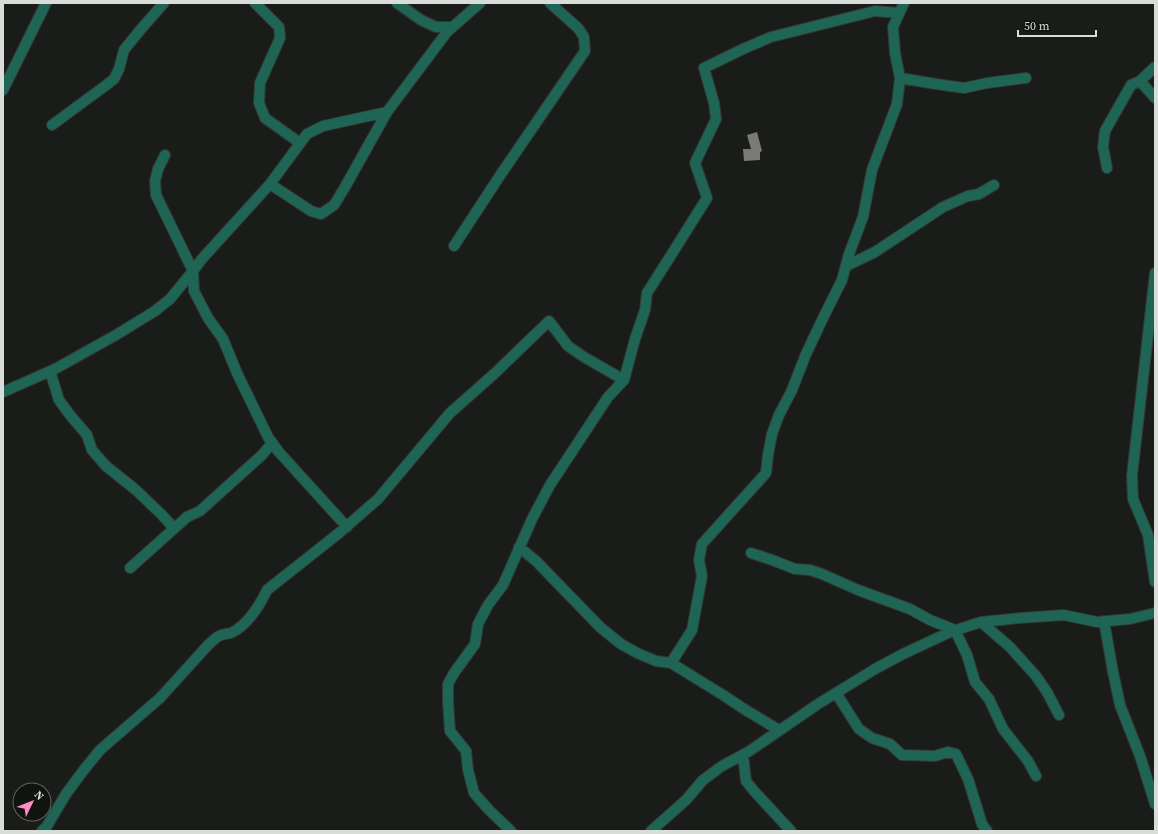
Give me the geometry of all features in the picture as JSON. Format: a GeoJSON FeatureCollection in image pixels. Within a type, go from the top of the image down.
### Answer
{"type":"FeatureCollection","features":[{"type":"Feature","properties":{"kind":"street"},"geometry":{"type":"LineString","coordinates":[[3,90],[46,3]]}},
{"type":"Feature","properties":{"kind":"street"},"geometry":{"type":"LineString","coordinates":[[52,126],[114,79],[119,69],[124,50],[164,3]]}},
{"type":"Feature","properties":{"kind":"street"},"geometry":{"type":"LineString","coordinates":[[255,3],[279,27],[280,38],[260,83],[259,103],[265,118],[300,143]]}},
{"type":"Feature","properties":{"kind":"street"},"geometry":{"type":"LineString","coordinates":[[397,3],[421,20],[436,27],[452,27]]}},
{"type":"Feature","properties":{"kind":"street"},"geometry":{"type":"LineString","coordinates":[[270,184],[311,211],[321,214],[334,205],[346,187],[387,112],[447,32],[480,3]]}},
{"type":"Feature","properties":{"kind":"street"},"geometry":{"type":"LineString","coordinates":[[454,246],[585,51],[584,37],[578,28],[550,3]]}},
{"type":"Feature","properties":{"kind":"street"},"geometry":{"type":"LineString","coordinates":[[671,664],[692,630],[702,576],[699,560],[702,544],[766,472],[772,434],[779,415],[792,390],[806,354],[842,280],[863,217],[872,170],[897,104],[900,78],[895,53],[893,27],[904,3]]}},
{"type":"Feature","properties":{"kind":"street"},"geometry":{"type":"LineString","coordinates":[[510,831],[474,792],[468,770],[466,751],[450,731],[448,684],[475,644],[478,624],[488,605],[503,585],[519,547],[550,485],[608,397],[624,380],[635,339],[645,310],[647,293],[707,198],[695,164],[716,119],[714,103],[704,68],[743,48],[771,37],[875,11],[899,13]]}},
{"type":"Feature","properties":{"kind":"street"},"geometry":{"type":"LineString","coordinates":[[1108,168],[1103,147],[1105,131],[1131,85],[1140,81],[1155,67]]}},
{"type":"Feature","properties":{"kind":"street"},"geometry":{"type":"LineString","coordinates":[[900,78],[964,88],[987,83],[1026,78]]}},
{"type":"Feature","properties":{"kind":"street"},"geometry":{"type":"LineString","coordinates":[[1140,81],[1155,98]]}},
{"type":"Feature","properties":{"kind":"street"},"geometry":{"type":"LineString","coordinates":[[3,392],[50,371],[109,339],[155,311],[170,299],[201,260],[270,184],[307,134],[324,126],[387,112]]}},
{"type":"Feature","properties":{"kind":"street"},"geometry":{"type":"LineString","coordinates":[[166,155],[158,169],[155,181],[156,195],[193,271],[194,291],[208,318],[223,339],[237,373],[268,437],[278,451],[347,527]]}},
{"type":"Feature","properties":{"kind":"street"},"geometry":{"type":"LineString","coordinates":[[846,266],[875,252],[943,207],[968,196],[979,194],[994,185]]}},
{"type":"Feature","properties":{"kind":"street"},"geometry":{"type":"LineString","coordinates":[[1155,273],[1132,476],[1133,499],[1148,535],[1155,582]]}},
{"type":"Feature","properties":{"kind":"street"},"geometry":{"type":"LineString","coordinates":[[42,831],[47,826],[66,794],[100,750],[160,698],[218,636],[232,632],[240,626],[256,609],[268,590],[347,527],[378,499],[450,413],[494,374],[549,321],[568,346],[624,380]]}},
{"type":"Feature","properties":{"kind":"street"},"geometry":{"type":"LineString","coordinates":[[50,371],[59,400],[70,416],[87,435],[92,450],[106,466],[136,490],[174,528]]}},
{"type":"Feature","properties":{"kind":"street"},"geometry":{"type":"LineString","coordinates":[[130,568],[187,517],[200,511],[262,455],[272,443]]}},
{"type":"Feature","properties":{"kind":"street"},"geometry":{"type":"LineString","coordinates":[[519,547],[536,561],[600,627],[621,644],[656,661],[671,664],[779,730]]}},
{"type":"Feature","properties":{"kind":"street"},"geometry":{"type":"LineString","coordinates":[[751,553],[795,569],[810,570],[822,574],[858,590],[910,609],[930,620],[955,630],[967,655],[975,682],[990,699],[1003,729],[1028,761],[1036,776]]}},
{"type":"Feature","properties":{"kind":"street"},"geometry":{"type":"LineString","coordinates":[[651,831],[686,800],[703,780],[722,766],[743,754],[836,693],[903,654],[955,630],[981,622],[1020,618],[1064,615],[1097,622],[1130,620],[1155,612]]}},
{"type":"Feature","properties":{"kind":"street"},"geometry":{"type":"LineString","coordinates":[[1104,621],[1120,704],[1140,756],[1155,804]]}},
{"type":"Feature","properties":{"kind":"street"},"geometry":{"type":"LineString","coordinates":[[981,622],[1010,647],[1036,676],[1047,692],[1059,715]]}},
{"type":"Feature","properties":{"kind":"street"},"geometry":{"type":"LineString","coordinates":[[836,693],[859,729],[872,738],[890,744],[902,754],[935,756],[948,752],[956,754],[968,778],[982,824],[987,831]]}},
{"type":"Feature","properties":{"kind":"street"},"geometry":{"type":"LineString","coordinates":[[743,754],[746,781],[791,831]]}},
{"type":"Feature","properties":{"kind":"building"},"geometry":{"type":"Polygon","coordinates":[[[757,132],[762,151],[760,152],[760,160],[744,161],[743,149],[751,149],[747,135],[757,132]]]}}]}
